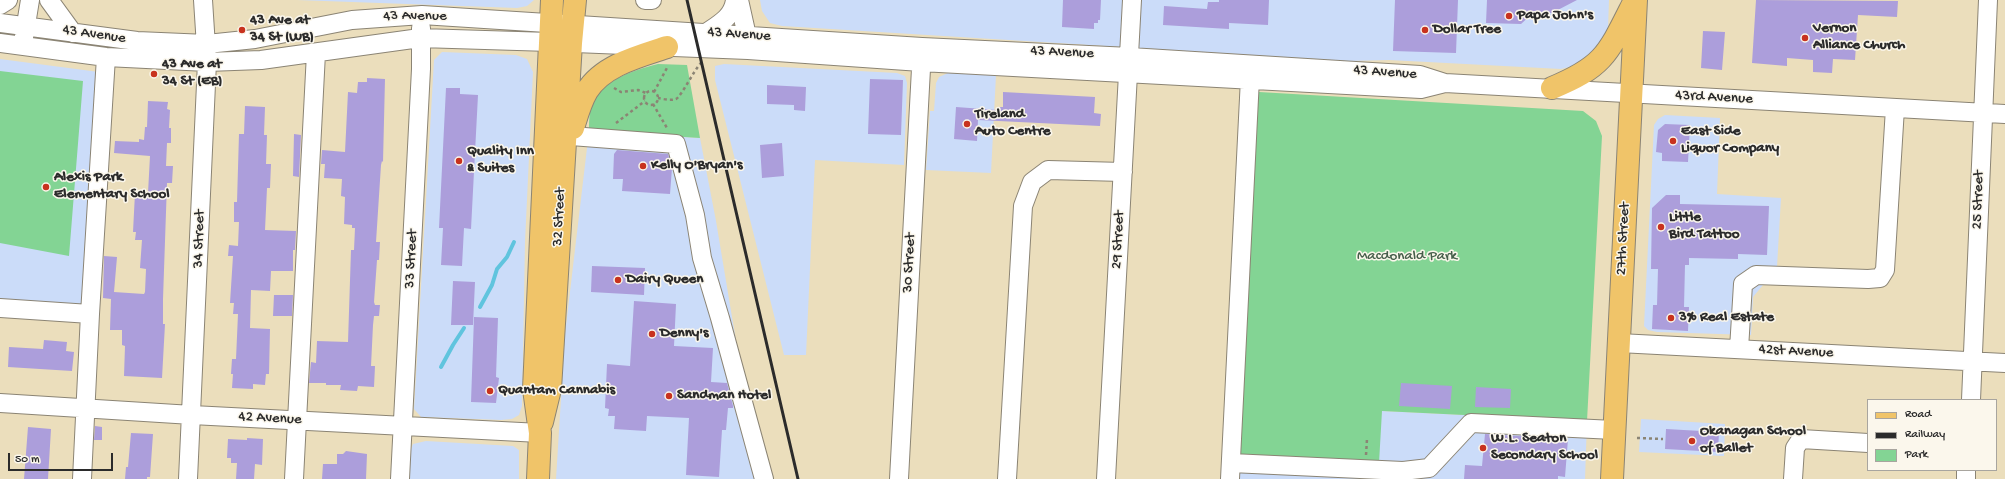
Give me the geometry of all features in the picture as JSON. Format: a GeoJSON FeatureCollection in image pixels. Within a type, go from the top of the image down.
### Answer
{"type":"FeatureCollection","features":[{"type":"Feature","properties":{"kind":"main road","name":"32 Street"},"geometry":{"type":"LineString","coordinates":[[540,433],[550,389],[564,160],[561,33],[552,0]]}},
{"type":"Feature","properties":{"kind":"main road","name":"32 Street"},"geometry":{"type":"LineString","coordinates":[[538,479],[540,433],[534,388],[561,33],[575,0]]}},
{"type":"Feature","properties":{"kind":"main road"},"geometry":{"type":"LineString","coordinates":[[1552,88],[1578,77],[1598,63],[1613,46],[1635,0]]}},
{"type":"Feature","properties":{"kind":"main road","name":"27th Street"},"geometry":{"type":"LineString","coordinates":[[1612,479],[1635,0]]}},
{"type":"Feature","properties":{"kind":"main road"},"geometry":{"type":"LineString","coordinates":[[564,160],[581,104],[588,89],[599,78],[619,65],[639,56],[668,55]]}},
{"type":"Feature","properties":{"kind":"street"},"geometry":{"type":"LineString","coordinates":[[0,5],[8,0]]}},
{"type":"Feature","properties":{"kind":"street"},"geometry":{"type":"LineString","coordinates":[[23,46],[30,0]]}},
{"type":"Feature","properties":{"kind":"street"},"geometry":{"type":"LineString","coordinates":[[49,0],[73,33]]}},
{"type":"Feature","properties":{"kind":"street","name":"34 Street"},"geometry":{"type":"LineString","coordinates":[[188,479],[207,62],[203,0]]}},
{"type":"Feature","properties":{"kind":"street"},"geometry":{"type":"LineString","coordinates":[[645,0],[652,0]]}},
{"type":"Feature","properties":{"kind":"street"},"geometry":{"type":"LineString","coordinates":[[706,33],[728,17],[734,7],[735,0]]}},
{"type":"Feature","properties":{"kind":"street"},"geometry":{"type":"LineString","coordinates":[[739,0],[748,43]]}},
{"type":"Feature","properties":{"kind":"street","name":"29 Street"},"geometry":{"type":"LineString","coordinates":[[1106,479],[1132,0]]}},
{"type":"Feature","properties":{"kind":"street","name":"25 Street"},"geometry":{"type":"LineString","coordinates":[[1971,399],[1988,0]]}},
{"type":"Feature","properties":{"kind":"street","name":"43 Avenue"},"geometry":{"type":"LineString","coordinates":[[0,23],[137,41],[207,44],[255,39],[352,20],[422,15],[561,33],[668,55],[748,43]]}},
{"type":"Feature","properties":{"kind":"street","name":"33 Street"},"geometry":{"type":"LineString","coordinates":[[400,479],[421,69],[420,38],[422,15]]}},
{"type":"Feature","properties":{"kind":"street","name":"43 Avenue"},"geometry":{"type":"LineString","coordinates":[[0,43],[106,57],[207,62],[260,60],[420,38],[561,33],[706,33],[748,43],[1129,65],[1420,75],[1445,83]]}},
{"type":"Feature","properties":{"kind":"street"},"geometry":{"type":"LineString","coordinates":[[294,479],[316,53]]}},
{"type":"Feature","properties":{"kind":"street","name":"30 Street"},"geometry":{"type":"LineString","coordinates":[[899,479],[921,54]]}},
{"type":"Feature","properties":{"kind":"street"},"geometry":{"type":"LineString","coordinates":[[82,479],[90,314],[106,57]]}},
{"type":"Feature","properties":{"kind":"street","name":"43 Avenue"},"geometry":{"type":"LineString","coordinates":[[1129,65],[1250,78],[1421,89],[1445,83]]}},
{"type":"Feature","properties":{"kind":"street"},"geometry":{"type":"LineString","coordinates":[[1250,78],[1231,471],[1403,471],[1429,468],[1471,423],[1614,430]]}},
{"type":"Feature","properties":{"kind":"street","name":"43rd Avenue"},"geometry":{"type":"LineString","coordinates":[[1445,83],[1982,113]]}},
{"type":"Feature","properties":{"kind":"street"},"geometry":{"type":"LineString","coordinates":[[1739,349],[1743,284],[1756,275],[1868,279],[1880,278],[1885,270],[1895,108]]}},
{"type":"Feature","properties":{"kind":"street"},"geometry":{"type":"LineString","coordinates":[[1982,113],[2005,114]]}},
{"type":"Feature","properties":{"kind":"street"},"geometry":{"type":"LineString","coordinates":[[571,136],[676,144],[695,215],[702,258],[764,479]]}},
{"type":"Feature","properties":{"kind":"street"},"geometry":{"type":"LineString","coordinates":[[1007,479],[1023,206],[1027,194],[1032,182],[1048,170],[1123,172]]}},
{"type":"Feature","properties":{"kind":"street"},"geometry":{"type":"LineString","coordinates":[[0,308],[90,314]]}},
{"type":"Feature","properties":{"kind":"street","name":"42st Avenue"},"geometry":{"type":"LineString","coordinates":[[1619,343],[1973,362]]}},
{"type":"Feature","properties":{"kind":"street"},"geometry":{"type":"LineString","coordinates":[[1973,362],[2005,364]]}},
{"type":"Feature","properties":{"kind":"street","name":"42 Avenue"},"geometry":{"type":"LineString","coordinates":[[0,407],[85,408],[540,433]]}},
{"type":"Feature","properties":{"kind":"street"},"geometry":{"type":"LineString","coordinates":[[1793,479],[1795,448],[1801,439],[1867,443]]}},
{"type":"Feature","properties":{"kind":"path"},"geometry":{"type":"LineString","coordinates":[[654,92],[668,55]]}},
{"type":"Feature","properties":{"kind":"path"},"geometry":{"type":"LineString","coordinates":[[654,92],[658,98],[671,100],[677,99],[694,71],[702,62]]}},
{"type":"Feature","properties":{"kind":"path"},"geometry":{"type":"LineString","coordinates":[[612,86],[620,92],[638,90],[646,93],[650,91],[654,92]]}},
{"type":"Feature","properties":{"kind":"path"},"geometry":{"type":"LineString","coordinates":[[596,138],[645,101],[646,93]]}},
{"type":"Feature","properties":{"kind":"path"},"geometry":{"type":"LineString","coordinates":[[653,104],[658,98]]}},
{"type":"Feature","properties":{"kind":"path"},"geometry":{"type":"LineString","coordinates":[[645,101],[648,104],[653,104]]}},
{"type":"Feature","properties":{"kind":"path"},"geometry":{"type":"LineString","coordinates":[[653,104],[676,144]]}},
{"type":"Feature","properties":{"kind":"path"},"geometry":{"type":"LineString","coordinates":[[1637,438],[1663,439]]}},
{"type":"Feature","properties":{"kind":"shaded area"},"geometry":{"type":"Polygon","coordinates":[[[297,0],[534,0],[527,6],[517,8],[297,0]]]}},
{"type":"Feature","properties":{"kind":"shaded area"},"geometry":{"type":"Polygon","coordinates":[[[760,0],[1609,0],[1608,29],[1598,48],[1581,64],[1561,69],[1389,60],[1348,61],[782,26],[770,23],[762,11],[760,0]]]}},
{"type":"Feature","properties":{"kind":"shaded area"},"geometry":{"type":"Polygon","coordinates":[[[442,52],[516,55],[527,59],[533,72],[525,242],[522,406],[519,415],[512,419],[501,420],[421,417],[414,409],[434,60],[442,52]]]}},
{"type":"Feature","properties":{"kind":"shaded area","name":"Alexis Park Elementary School"},"geometry":{"type":"Polygon","coordinates":[[[0,59],[99,72],[85,301],[81,305],[0,302],[0,59]]]}},
{"type":"Feature","properties":{"kind":"shaded area"},"geometry":{"type":"Polygon","coordinates":[[[724,64],[897,73],[905,76],[907,83],[904,165],[815,160],[806,355],[784,355],[715,80],[715,66],[724,64]]]}},
{"type":"Feature","properties":{"kind":"shaded area"},"geometry":{"type":"Polygon","coordinates":[[[948,73],[996,75],[991,173],[926,170],[930,111],[934,111],[936,83],[939,77],[948,73]]]}},
{"type":"Feature","properties":{"kind":"shaded area"},"geometry":{"type":"Polygon","coordinates":[[[1665,115],[1720,118],[1717,194],[1781,198],[1776,284],[1763,285],[1753,297],[1751,335],[1657,332],[1648,330],[1644,326],[1654,125],[1658,119],[1665,115]]]}},
{"type":"Feature","properties":{"kind":"shaded area"},"geometry":{"type":"Polygon","coordinates":[[[589,131],[700,138],[716,221],[759,479],[556,479],[565,334],[589,131]]]}},
{"type":"Feature","properties":{"kind":"shaded area","name":"W.L. Seaton Secondary School"},"geometry":{"type":"Polygon","coordinates":[[[1382,411],[1587,421],[1585,479],[1238,479],[1239,456],[1382,411]]]}},
{"type":"Feature","properties":{"kind":"shaded area"},"geometry":{"type":"Polygon","coordinates":[[[1641,419],[1725,424],[1724,456],[1639,452],[1641,419]]]}},
{"type":"Feature","properties":{"kind":"shaded area"},"geometry":{"type":"Polygon","coordinates":[[[426,441],[513,446],[519,450],[519,479],[409,479],[410,452],[413,444],[426,441]]]}},
{"type":"Feature","properties":{"kind":"green space"},"geometry":{"type":"Polygon","coordinates":[[[658,64],[687,65],[700,138],[589,131],[590,112],[594,101],[607,85],[627,74],[658,64]]]}},
{"type":"Feature","properties":{"kind":"green space","name":"Alexis Park Elementary School"},"geometry":{"type":"Polygon","coordinates":[[[0,71],[83,81],[69,256],[0,243],[0,71]]]}},
{"type":"Feature","properties":{"kind":"green space","name":"Macdonald Park"},"geometry":{"type":"Polygon","coordinates":[[[1259,92],[1583,111],[1596,121],[1602,136],[1587,421],[1382,411],[1379,463],[1239,456],[1255,99],[1259,92]]]}},
{"type":"Feature","properties":{"kind":"building"},"geometry":{"type":"Polygon","coordinates":[[[1063,0],[1101,0],[1100,20],[1098,20],[1098,23],[1094,23],[1094,29],[1062,27],[1063,0]]]}},
{"type":"Feature","properties":{"kind":"building"},"geometry":{"type":"Polygon","coordinates":[[[1219,0],[1269,0],[1268,25],[1229,23],[1229,29],[1163,25],[1164,6],[1207,9],[1208,2],[1219,2],[1219,0]]]}},
{"type":"Feature","properties":{"kind":"building"},"geometry":{"type":"Polygon","coordinates":[[[1395,0],[1458,0],[1456,53],[1393,51],[1395,0]]]}},
{"type":"Feature","properties":{"kind":"building"},"geometry":{"type":"Polygon","coordinates":[[[1487,0],[1577,0],[1552,13],[1534,12],[1521,24],[1486,23],[1487,0]]]}},
{"type":"Feature","properties":{"kind":"building","name":"Vernon Alliance Church"},"geometry":{"type":"Polygon","coordinates":[[[1756,0],[1898,1],[1897,17],[1858,15],[1855,60],[1833,59],[1832,73],[1813,72],[1813,60],[1787,58],[1787,66],[1752,63],[1756,0]]]}},
{"type":"Feature","properties":{"kind":"building"},"geometry":{"type":"Polygon","coordinates":[[[1703,31],[1725,32],[1722,70],[1701,68],[1703,31]]]}},
{"type":"Feature","properties":{"kind":"building"},"geometry":{"type":"Polygon","coordinates":[[[367,78],[385,79],[383,162],[382,161],[381,165],[376,242],[380,242],[374,302],[375,305],[380,305],[379,316],[374,316],[371,366],[375,366],[374,387],[358,386],[357,391],[340,390],[341,385],[309,383],[311,362],[316,363],[317,341],[348,342],[351,250],[354,250],[355,228],[352,228],[352,225],[344,224],[345,197],[341,196],[342,179],[324,178],[325,164],[321,164],[322,150],[345,152],[348,92],[357,93],[358,82],[367,82],[367,78]]]}},
{"type":"Feature","properties":{"kind":"building"},"geometry":{"type":"Polygon","coordinates":[[[870,79],[903,80],[901,135],[868,134],[870,79]]]}},
{"type":"Feature","properties":{"kind":"building"},"geometry":{"type":"Polygon","coordinates":[[[767,85],[806,87],[805,111],[794,110],[794,105],[767,104],[767,85]]]}},
{"type":"Feature","properties":{"kind":"building","name":"Quality Inn & Suites"},"geometry":{"type":"Polygon","coordinates":[[[446,88],[460,88],[460,94],[478,95],[471,229],[464,228],[462,266],[441,265],[443,228],[439,228],[446,88]]]}},
{"type":"Feature","properties":{"kind":"building"},"geometry":{"type":"Polygon","coordinates":[[[1003,92],[1095,97],[1094,113],[1101,114],[1100,126],[978,120],[977,141],[954,139],[956,107],[997,110],[997,107],[1003,107],[1003,92]]]}},
{"type":"Feature","properties":{"kind":"building"},"geometry":{"type":"Polygon","coordinates":[[[148,101],[168,102],[167,109],[170,110],[169,128],[171,128],[171,143],[167,143],[166,166],[173,166],[172,183],[167,183],[163,299],[163,324],[165,324],[162,378],[124,376],[125,346],[122,345],[122,330],[110,330],[111,299],[103,298],[104,256],[117,257],[114,292],[144,294],[145,292],[146,269],[140,268],[142,240],[135,240],[136,232],[133,232],[135,193],[148,193],[150,156],[114,153],[115,141],[139,142],[139,139],[144,140],[145,127],[147,127],[148,101]]]}},
{"type":"Feature","properties":{"kind":"building"},"geometry":{"type":"Polygon","coordinates":[[[245,106],[265,107],[264,135],[267,135],[266,164],[271,164],[270,188],[267,188],[265,230],[296,231],[295,250],[293,250],[293,271],[271,271],[270,291],[251,290],[250,328],[270,329],[269,374],[266,374],[265,385],[253,384],[253,389],[232,388],[233,374],[231,374],[232,359],[236,359],[238,314],[233,314],[234,303],[230,303],[233,256],[228,256],[229,245],[238,246],[239,222],[234,222],[234,202],[237,202],[239,134],[244,134],[245,106]]]}},
{"type":"Feature","properties":{"kind":"building","name":"East Side Liquor Company"},"geometry":{"type":"Polygon","coordinates":[[[1665,124],[1690,125],[1688,162],[1662,161],[1662,153],[1656,152],[1658,130],[1665,124]]]}},
{"type":"Feature","properties":{"kind":"building"},"geometry":{"type":"Polygon","coordinates":[[[294,134],[301,135],[299,177],[293,176],[294,134]]]}},
{"type":"Feature","properties":{"kind":"building"},"geometry":{"type":"Polygon","coordinates":[[[782,143],[784,176],[762,178],[760,145],[782,143]]]}},
{"type":"Feature","properties":{"kind":"building","name":"Kelly O'Bryan's"},"geometry":{"type":"Polygon","coordinates":[[[617,150],[668,154],[672,168],[670,194],[622,191],[623,179],[613,179],[614,154],[617,150]]]}},
{"type":"Feature","properties":{"kind":"building"},"geometry":{"type":"Polygon","coordinates":[[[1666,195],[1680,195],[1680,204],[1769,206],[1767,255],[1738,254],[1738,259],[1689,258],[1689,265],[1685,265],[1684,307],[1689,307],[1688,331],[1652,329],[1653,305],[1657,305],[1658,269],[1651,269],[1652,208],[1666,195]]]}},
{"type":"Feature","properties":{"kind":"building","name":"Dairy Queen"},"geometry":{"type":"Polygon","coordinates":[[[592,266],[645,268],[644,295],[591,292],[592,266]]]}},
{"type":"Feature","properties":{"kind":"building"},"geometry":{"type":"Polygon","coordinates":[[[453,281],[475,282],[473,325],[451,325],[453,281]]]}},
{"type":"Feature","properties":{"kind":"building"},"geometry":{"type":"Polygon","coordinates":[[[274,295],[293,295],[292,316],[273,316],[274,295]]]}},
{"type":"Feature","properties":{"kind":"building","name":"Sandman Hotel"},"geometry":{"type":"Polygon","coordinates":[[[634,301],[676,304],[674,346],[713,348],[711,382],[727,383],[733,406],[733,408],[728,408],[726,430],[722,430],[719,477],[686,475],[689,418],[647,416],[646,431],[614,429],[615,416],[608,416],[609,409],[605,408],[607,364],[630,366],[634,301]]]}},
{"type":"Feature","properties":{"kind":"building"},"geometry":{"type":"Polygon","coordinates":[[[474,317],[498,318],[496,377],[499,378],[496,403],[471,402],[474,317]]]}},
{"type":"Feature","properties":{"kind":"building"},"geometry":{"type":"Polygon","coordinates":[[[44,340],[67,342],[66,351],[74,352],[72,371],[8,367],[9,347],[43,349],[44,340]]]}},
{"type":"Feature","properties":{"kind":"building"},"geometry":{"type":"Polygon","coordinates":[[[1401,383],[1452,386],[1450,409],[1399,406],[1401,383]]]}},
{"type":"Feature","properties":{"kind":"building"},"geometry":{"type":"Polygon","coordinates":[[[1476,387],[1511,389],[1510,408],[1475,407],[1476,387]]]}},
{"type":"Feature","properties":{"kind":"building"},"geometry":{"type":"Polygon","coordinates":[[[95,426],[102,427],[102,440],[94,440],[95,426]]]}},
{"type":"Feature","properties":{"kind":"building"},"geometry":{"type":"Polygon","coordinates":[[[28,427],[51,429],[48,479],[24,479],[28,427]]]}},
{"type":"Feature","properties":{"kind":"building","name":"Okanagan School of Ballet"},"geometry":{"type":"Polygon","coordinates":[[[1666,429],[1719,432],[1718,452],[1665,449],[1666,429]]]}},
{"type":"Feature","properties":{"kind":"building"},"geometry":{"type":"Polygon","coordinates":[[[131,433],[153,434],[150,477],[147,477],[147,479],[125,479],[126,467],[128,467],[131,433]]]}},
{"type":"Feature","properties":{"kind":"building"},"geometry":{"type":"Polygon","coordinates":[[[1485,434],[1568,439],[1565,477],[1558,476],[1558,479],[1464,479],[1465,465],[1482,466],[1485,434]]]}},
{"type":"Feature","properties":{"kind":"building"},"geometry":{"type":"Polygon","coordinates":[[[247,438],[263,439],[262,465],[255,464],[254,479],[236,479],[237,463],[231,463],[231,458],[227,458],[228,439],[247,440],[247,438]]]}},
{"type":"Feature","properties":{"kind":"building"},"geometry":{"type":"Polygon","coordinates":[[[346,451],[367,454],[366,479],[322,479],[323,464],[337,464],[337,454],[343,454],[346,451]]]}},
{"type":"Feature","properties":{"kind":"waterway"},"geometry":{"type":"LineString","coordinates":[[480,307],[492,285],[497,269],[507,257],[514,242]]}},
{"type":"Feature","properties":{"kind":"waterway"},"geometry":{"type":"LineString","coordinates":[[441,367],[464,328]]}},
{"type":"Feature","properties":{"kind":"railway"},"geometry":{"type":"LineString","coordinates":[[687,0],[798,479]]}},
{"type":"Feature","properties":{"kind":"place","name":"Papa John's"},"geometry":{"type":"Point","coordinates":[1509,16]}},
{"type":"Feature","properties":{"kind":"place","name":"43 Ave at 34 St (WB)"},"geometry":{"type":"Point","coordinates":[242,30]}},
{"type":"Feature","properties":{"kind":"place","name":"Dollar Tree"},"geometry":{"type":"Point","coordinates":[1425,30]}},
{"type":"Feature","properties":{"kind":"place","name":"Vernon Alliance Church"},"geometry":{"type":"Point","coordinates":[1805,38]}},
{"type":"Feature","properties":{"kind":"place","name":"43 Ave at 34 St (EB)"},"geometry":{"type":"Point","coordinates":[154,74]}},
{"type":"Feature","properties":{"kind":"place","name":"Tireland Auto Centre"},"geometry":{"type":"Point","coordinates":[967,124]}},
{"type":"Feature","properties":{"kind":"place","name":"East Side Liquor Company"},"geometry":{"type":"Point","coordinates":[1673,141]}},
{"type":"Feature","properties":{"kind":"place","name":"Quality Inn & Suites"},"geometry":{"type":"Point","coordinates":[459,161]}},
{"type":"Feature","properties":{"kind":"place","name":"Kelly O'Bryan's"},"geometry":{"type":"Point","coordinates":[643,166]}},
{"type":"Feature","properties":{"kind":"place","name":"Alexis Park Elementary School"},"geometry":{"type":"Point","coordinates":[46,187]}},
{"type":"Feature","properties":{"kind":"place","name":"Little Bird Tattoo"},"geometry":{"type":"Point","coordinates":[1661,227]}},
{"type":"Feature","properties":{"kind":"place","name":"Dairy Queen"},"geometry":{"type":"Point","coordinates":[618,280]}},
{"type":"Feature","properties":{"kind":"place","name":"3% Real Estate"},"geometry":{"type":"Point","coordinates":[1671,318]}},
{"type":"Feature","properties":{"kind":"place","name":"Denny's"},"geometry":{"type":"Point","coordinates":[652,334]}},
{"type":"Feature","properties":{"kind":"place","name":"Quantam Cannabis"},"geometry":{"type":"Point","coordinates":[490,391]}},
{"type":"Feature","properties":{"kind":"place","name":"Sandman Hotel"},"geometry":{"type":"Point","coordinates":[669,396]}},
{"type":"Feature","properties":{"kind":"place","name":"Okanagan School of Ballet"},"geometry":{"type":"Point","coordinates":[1692,441]}},
{"type":"Feature","properties":{"kind":"place","name":"W.L. Seaton Secondary School"},"geometry":{"type":"Point","coordinates":[1483,448]}}]}
